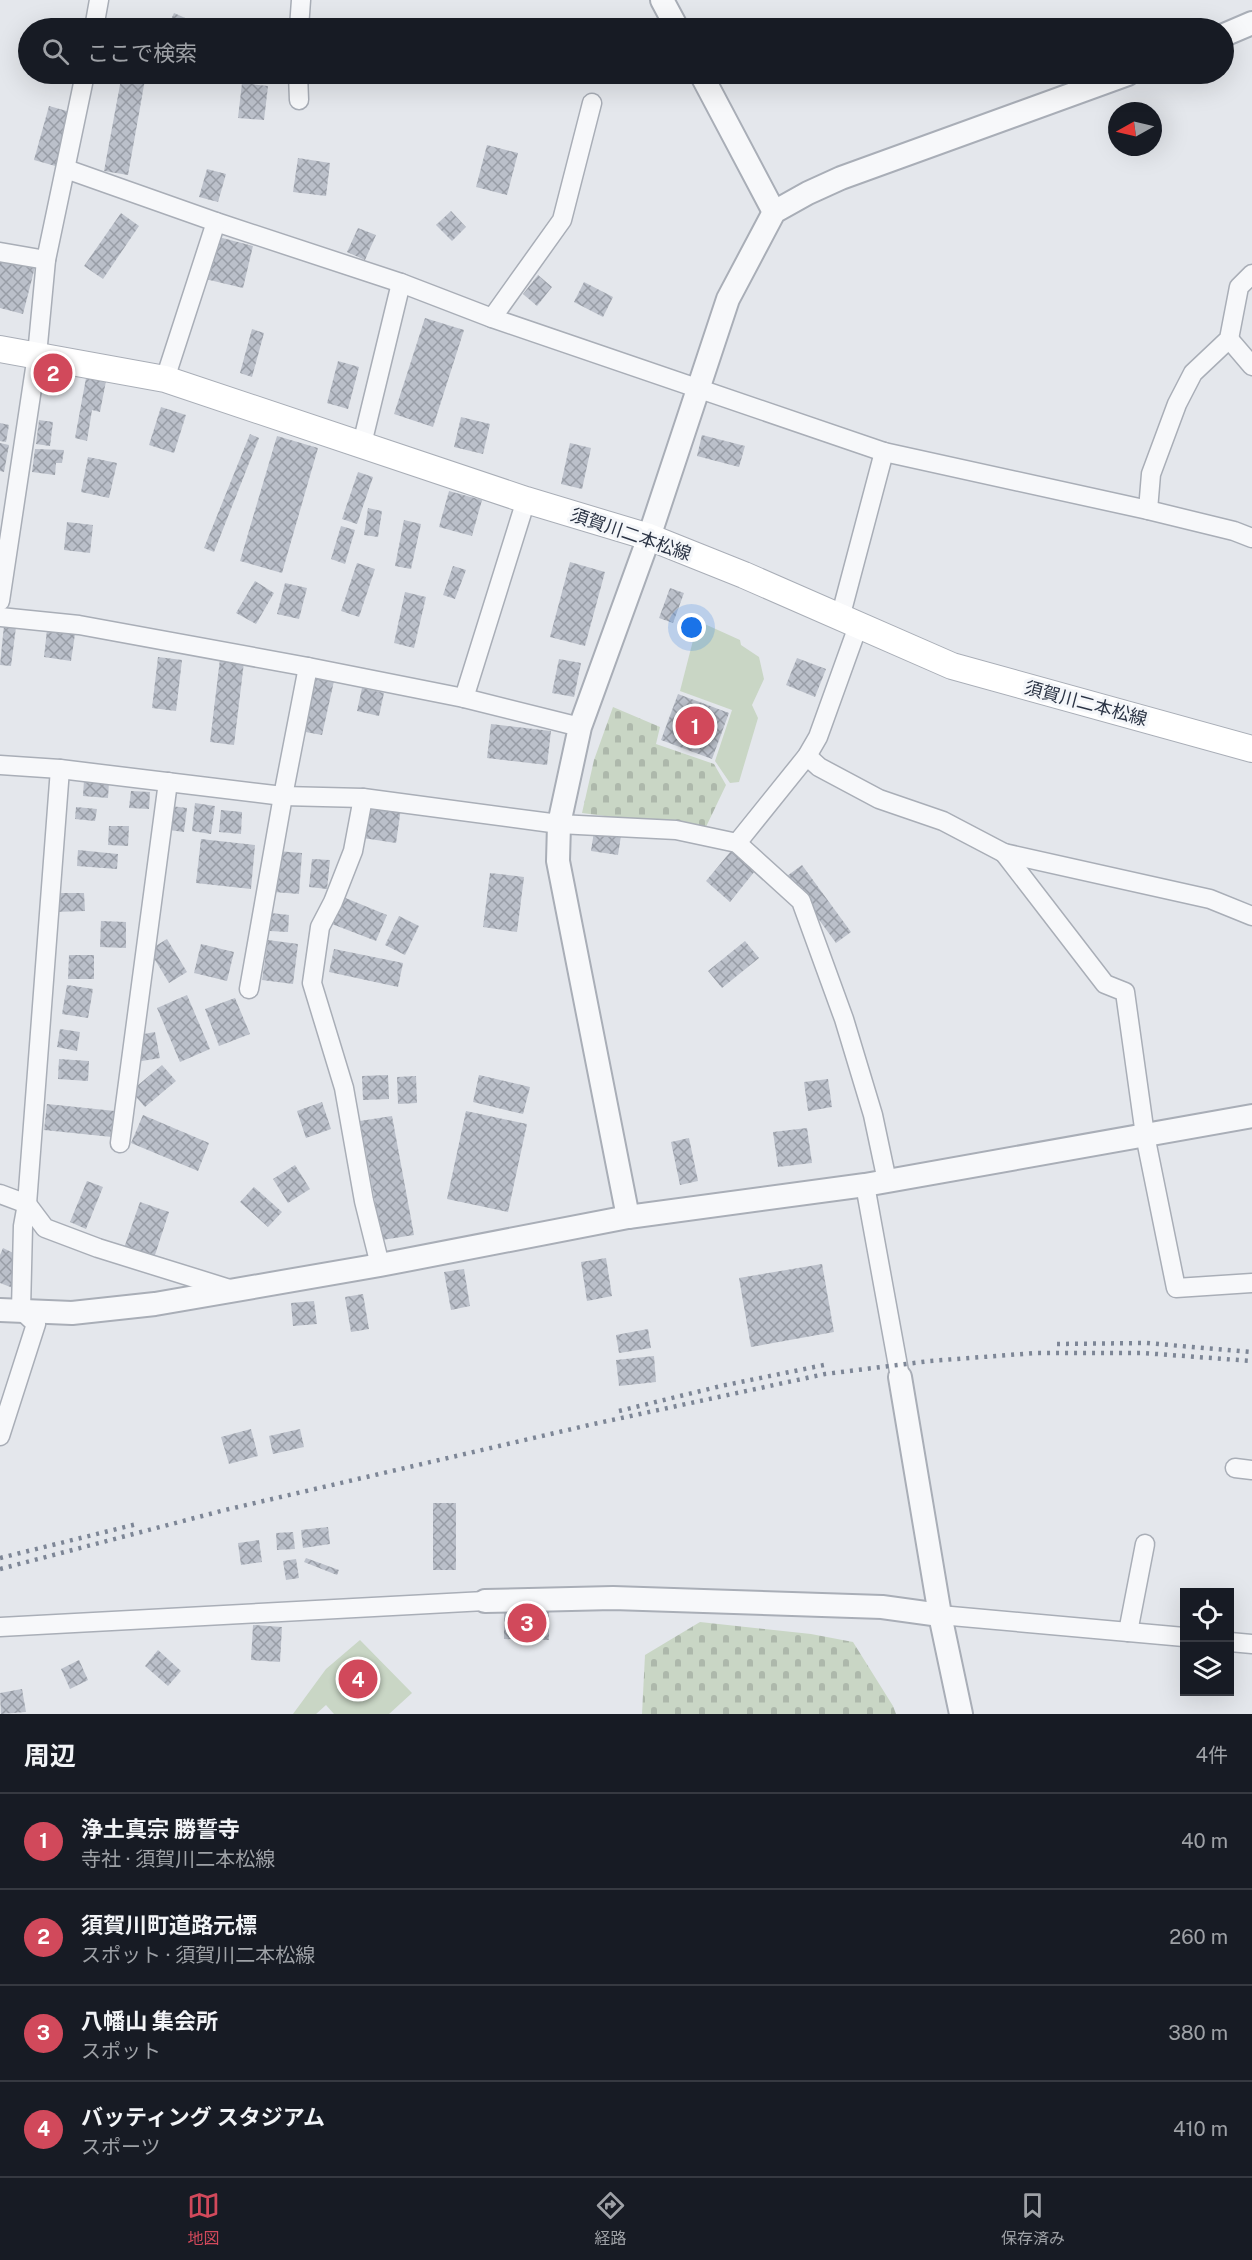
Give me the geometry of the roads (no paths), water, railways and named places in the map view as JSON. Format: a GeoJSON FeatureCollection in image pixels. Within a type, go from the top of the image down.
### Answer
{"type":"FeatureCollection","features":[{"type":"Feature","properties":{"kind":"main road","name":"須賀川二本松線"},"geometry":{"type":"LineString","coordinates":[[0,349],[165,380],[526,500],[649,537],[744,575],[952,666],[1252,749]]}},
{"type":"Feature","properties":{"kind":"street"},"geometry":{"type":"LineString","coordinates":[[96,18],[99,0]]}},
{"type":"Feature","properties":{"kind":"street"},"geometry":{"type":"LineString","coordinates":[[300,18],[301,0]]}},
{"type":"Feature","properties":{"kind":"street"},"geometry":{"type":"LineString","coordinates":[[662,0],[672,18]]}},
{"type":"Feature","properties":{"kind":"street"},"geometry":{"type":"LineString","coordinates":[[1234,31],[1252,23]]}},
{"type":"Feature","properties":{"kind":"street"},"geometry":{"type":"LineString","coordinates":[[0,602],[38,355],[46,260],[84,84]]}},
{"type":"Feature","properties":{"kind":"street"},"geometry":{"type":"LineString","coordinates":[[298,84],[299,100]]}},
{"type":"Feature","properties":{"kind":"street"},"geometry":{"type":"LineString","coordinates":[[706,84],[774,212]]}},
{"type":"Feature","properties":{"kind":"street"},"geometry":{"type":"LineString","coordinates":[[628,1217],[558,861],[559,824],[580,727],[649,537],[728,299],[774,212],[841,178],[1100,84]]}},
{"type":"Feature","properties":{"kind":"street"},"geometry":{"type":"LineString","coordinates":[[492,318],[562,220],[592,103]]}},
{"type":"Feature","properties":{"kind":"street"},"geometry":{"type":"LineString","coordinates":[[66,169],[885,452],[1148,510],[1234,531],[1252,538]]}},
{"type":"Feature","properties":{"kind":"street"},"geometry":{"type":"LineString","coordinates":[[165,380],[216,222]]}},
{"type":"Feature","properties":{"kind":"street"},"geometry":{"type":"LineString","coordinates":[[0,252],[46,260]]}},
{"type":"Feature","properties":{"kind":"street"},"geometry":{"type":"LineString","coordinates":[[1148,510],[1151,474],[1177,404],[1193,373],[1229,339],[1239,287],[1252,274]]}},
{"type":"Feature","properties":{"kind":"street"},"geometry":{"type":"LineString","coordinates":[[362,444],[401,283]]}},
{"type":"Feature","properties":{"kind":"street"},"geometry":{"type":"LineString","coordinates":[[1229,339],[1252,366]]}},
{"type":"Feature","properties":{"kind":"street"},"geometry":{"type":"LineString","coordinates":[[737,843],[807,756],[818,737],[849,622],[885,452]]}},
{"type":"Feature","properties":{"kind":"street"},"geometry":{"type":"LineString","coordinates":[[464,698],[526,500]]}},
{"type":"Feature","properties":{"kind":"street"},"geometry":{"type":"LineString","coordinates":[[0,617],[79,625],[308,667],[464,698],[580,727]]}},
{"type":"Feature","properties":{"kind":"street"},"geometry":{"type":"LineString","coordinates":[[249,989],[308,667]]}},
{"type":"Feature","properties":{"kind":"street"},"geometry":{"type":"LineString","coordinates":[[807,756],[819,767],[879,799],[943,821],[1004,853],[1210,900],[1252,916]]}},
{"type":"Feature","properties":{"kind":"street"},"geometry":{"type":"LineString","coordinates":[[0,765],[60,769],[283,796],[363,798],[559,824],[676,830],[737,843],[801,901],[844,1019],[873,1115],[876,1183],[900,1377],[940,1615],[961,1714]]}},
{"type":"Feature","properties":{"kind":"street"},"geometry":{"type":"LineString","coordinates":[[10,1310],[27,1204],[60,769]]}},
{"type":"Feature","properties":{"kind":"street"},"geometry":{"type":"LineString","coordinates":[[120,1143],[168,782]]}},
{"type":"Feature","properties":{"kind":"street"},"geometry":{"type":"LineString","coordinates":[[363,798],[353,850],[333,902],[320,927],[312,983],[344,1088],[364,1201],[380,1265]]}},
{"type":"Feature","properties":{"kind":"street"},"geometry":{"type":"LineString","coordinates":[[1004,853],[1105,984],[1125,992],[1145,1135],[1176,1288],[1252,1283]]}},
{"type":"Feature","properties":{"kind":"street"},"geometry":{"type":"LineString","coordinates":[[10,1310],[72,1313],[155,1304],[380,1265],[628,1217],[876,1183],[1252,1116]]}},
{"type":"Feature","properties":{"kind":"street"},"geometry":{"type":"LineString","coordinates":[[0,1194],[27,1204],[45,1228],[98,1248],[236,1291]]}},
{"type":"Feature","properties":{"kind":"street"},"geometry":{"type":"LineString","coordinates":[[0,1436],[36,1324],[10,1310]]}},
{"type":"Feature","properties":{"kind":"street"},"geometry":{"type":"LineString","coordinates":[[1128,1632],[1145,1544]]}},
{"type":"Feature","properties":{"kind":"street"},"geometry":{"type":"LineString","coordinates":[[0,1627],[485,1601],[613,1598],[882,1607],[940,1615],[1180,1637]]}},
{"type":"Feature","properties":{"kind":"street"},"geometry":{"type":"LineString","coordinates":[[1234,1642],[1252,1644]]}},
{"type":"Feature","properties":{"kind":"railway"},"geometry":{"type":"LineString","coordinates":[[1057,1344],[1146,1343],[1252,1352]]}},
{"type":"Feature","properties":{"kind":"railway"},"geometry":{"type":"LineString","coordinates":[[0,1569],[225,1510],[589,1425],[825,1374],[930,1361],[1035,1353],[1143,1353],[1252,1361]]}},
{"type":"Feature","properties":{"kind":"railway"},"geometry":{"type":"LineString","coordinates":[[619,1411],[721,1386],[824,1365]]}},
{"type":"Feature","properties":{"kind":"railway"},"geometry":{"type":"LineString","coordinates":[[0,1558],[137,1524]]}},
{"type":"Feature","properties":{"kind":"place","name":"須賀川町道路元標"},"geometry":{"type":"Point","coordinates":[53,373]}},
{"type":"Feature","properties":{"kind":"place","name":"浄土真宗 勝誓寺"},"geometry":{"type":"Point","coordinates":[695,726]}},
{"type":"Feature","properties":{"kind":"place","name":"八幡山 集会所"},"geometry":{"type":"Point","coordinates":[527,1623]}},
{"type":"Feature","properties":{"kind":"place","name":"バッティング スタジアム"},"geometry":{"type":"Point","coordinates":[358,1679]}}]}
